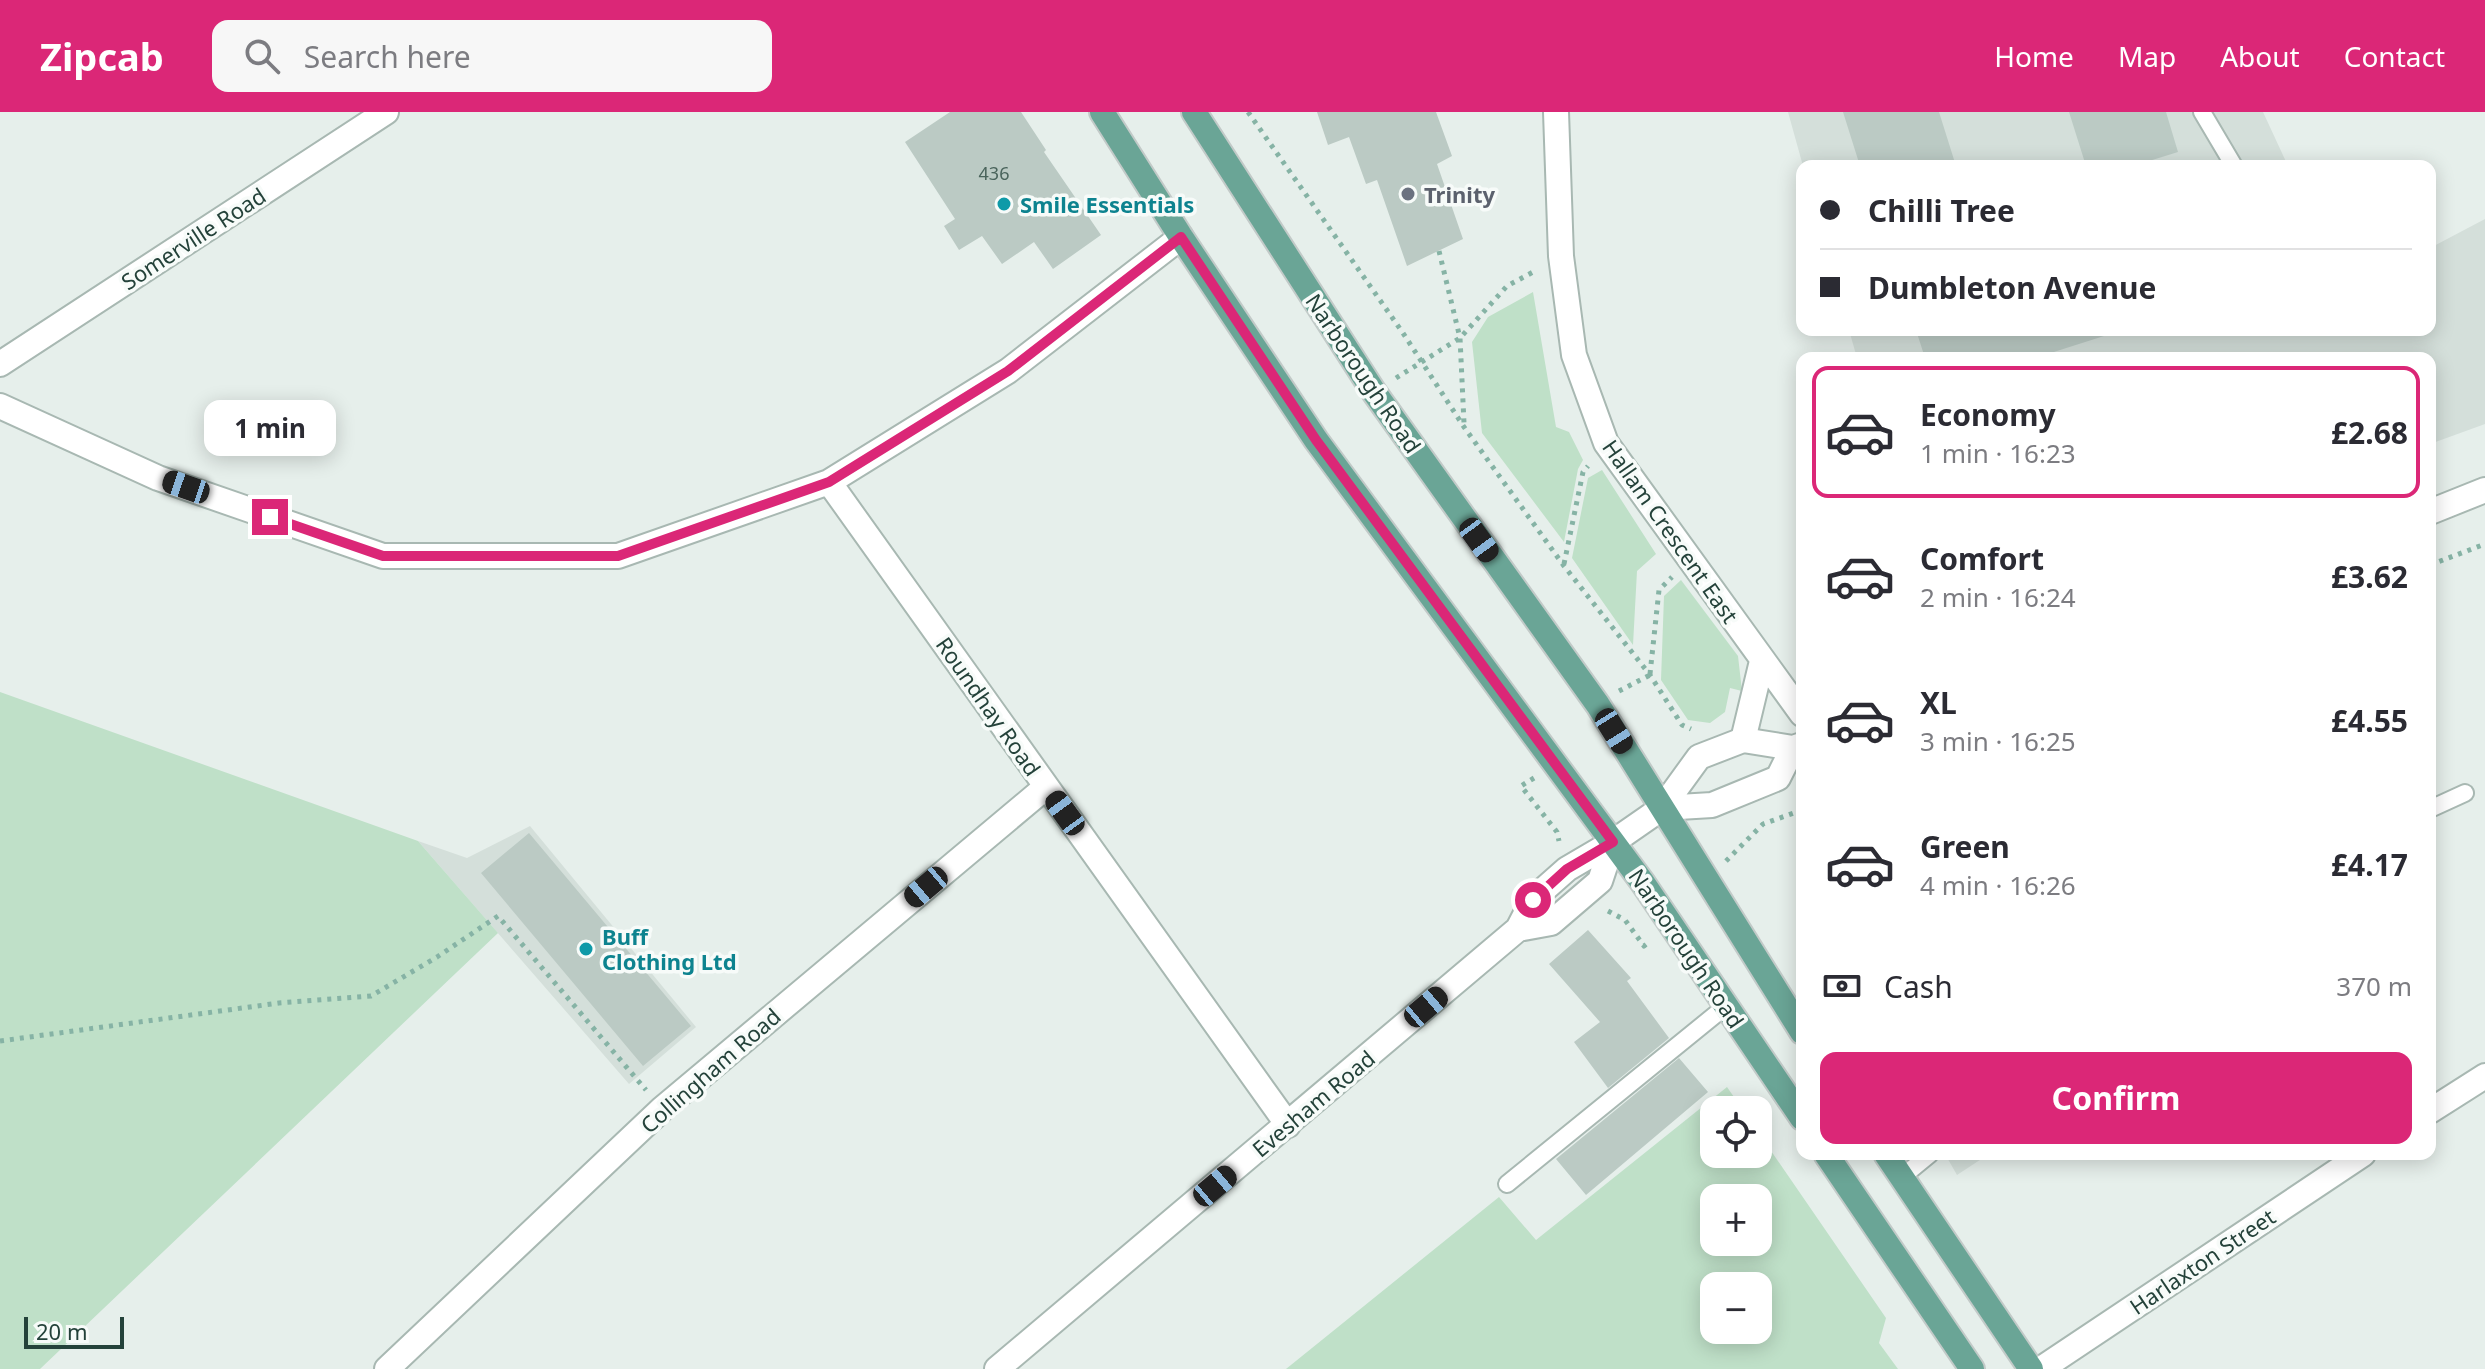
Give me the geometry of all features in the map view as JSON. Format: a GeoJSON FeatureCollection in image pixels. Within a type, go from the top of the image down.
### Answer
{"type":"FeatureCollection","features":[{"type":"Feature","properties":{"kind":"main road","name":"Narborough Road"},"geometry":{"type":"LineString","coordinates":[[1102,112],[1316,440],[1643,883],[1796,1109]]}},
{"type":"Feature","properties":{"kind":"main road","name":"Narborough Road"},"geometry":{"type":"LineString","coordinates":[[1194,112],[1374,392],[1598,705],[1796,1022]]}},
{"type":"Feature","properties":{"kind":"main road"},"geometry":{"type":"LineString","coordinates":[[1830,1160],[1972,1369]]}},
{"type":"Feature","properties":{"kind":"main road"},"geometry":{"type":"LineString","coordinates":[[1890,1160],[2031,1369]]}},
{"type":"Feature","properties":{"kind":"street","name":"Somerville Road"},"geometry":{"type":"LineString","coordinates":[[0,364],[386,112]]}},
{"type":"Feature","properties":{"kind":"street","name":"Hallam Crescent East"},"geometry":{"type":"LineString","coordinates":[[1556,112],[1561,256],[1574,355],[1606,443],[1796,706]]}},
{"type":"Feature","properties":{"kind":"street"},"geometry":{"type":"LineString","coordinates":[[0,406],[158,478],[383,556],[618,556],[829,482],[1008,371],[1181,237]]}},
{"type":"Feature","properties":{"kind":"street","name":"Roundhay Road"},"geometry":{"type":"LineString","coordinates":[[829,482],[1288,1125]]}},
{"type":"Feature","properties":{"kind":"street"},"geometry":{"type":"LineString","coordinates":[[2436,510],[2485,490]]}},
{"type":"Feature","properties":{"kind":"street"},"geometry":{"type":"LineString","coordinates":[[1743,740],[1762,661]]}},
{"type":"Feature","properties":{"kind":"street"},"geometry":{"type":"LineString","coordinates":[[1613,842],[1662,808],[1699,757],[1743,740],[1796,746]]}},
{"type":"Feature","properties":{"kind":"street"},"geometry":{"type":"LineString","coordinates":[[1662,808],[1712,805],[1778,778],[1796,749]]}},
{"type":"Feature","properties":{"kind":"street","name":"Collingham Road"},"geometry":{"type":"LineString","coordinates":[[387,1369],[662,1109],[1046,787]]}},
{"type":"Feature","properties":{"kind":"street","name":"Evesham Road"},"geometry":{"type":"LineString","coordinates":[[997,1369],[1518,929],[1533,900],[1567,869],[1613,842]]}},
{"type":"Feature","properties":{"kind":"street","name":"Evesham Road"},"geometry":{"type":"LineString","coordinates":[[1518,929],[1551,923],[1600,881],[1613,842]]}},
{"type":"Feature","properties":{"kind":"street"},"geometry":{"type":"LineString","coordinates":[[2436,1107],[2485,1076]]}},
{"type":"Feature","properties":{"kind":"street","name":"Harlaxton Street"},"geometry":{"type":"LineString","coordinates":[[2041,1369],[2354,1160]]}},
{"type":"Feature","properties":{"kind":"lane"},"geometry":{"type":"LineString","coordinates":[[2202,112],[2230,160]]}},
{"type":"Feature","properties":{"kind":"lane"},"geometry":{"type":"LineString","coordinates":[[2436,806],[2465,793]]}},
{"type":"Feature","properties":{"kind":"lane"},"geometry":{"type":"LineString","coordinates":[[1507,1184],[1726,1006]]}},
{"type":"Feature","properties":{"kind":"lane"},"geometry":{"type":"LineString","coordinates":[[1902,1177],[1923,1160]]}},
{"type":"Feature","properties":{"kind":"path"},"geometry":{"type":"LineString","coordinates":[[1248,112],[1464,427],[1564,566],[1650,675],[1682,725],[1700,732]]}},
{"type":"Feature","properties":{"kind":"path"},"geometry":{"type":"LineString","coordinates":[[1439,251],[1460,338],[1464,427]]}},
{"type":"Feature","properties":{"kind":"path"},"geometry":{"type":"LineString","coordinates":[[1374,392],[1460,338],[1507,286],[1561,256]]}},
{"type":"Feature","properties":{"kind":"path"},"geometry":{"type":"LineString","coordinates":[[1564,566],[1583,472],[1606,443]]}},
{"type":"Feature","properties":{"kind":"path"},"geometry":{"type":"LineString","coordinates":[[2436,563],[2485,544]]}},
{"type":"Feature","properties":{"kind":"path"},"geometry":{"type":"LineString","coordinates":[[1650,675],[1659,590],[1690,560]]}},
{"type":"Feature","properties":{"kind":"path"},"geometry":{"type":"LineString","coordinates":[[1521,786],[1557,832],[1559,844],[1554,856],[1567,869]]}},
{"type":"Feature","properties":{"kind":"path"},"geometry":{"type":"LineString","coordinates":[[1763,824],[1796,812]]}},
{"type":"Feature","properties":{"kind":"path"},"geometry":{"type":"LineString","coordinates":[[1603,909],[1625,920],[1644,946]]}},
{"type":"Feature","properties":{"kind":"path"},"geometry":{"type":"LineString","coordinates":[[0,1041],[279,1003],[371,996],[498,916],[662,1109]]}},
{"type":"Feature","properties":{"kind":"shaded area"},"geometry":{"type":"Polygon","coordinates":[[[1788,112],[2263,112],[2285,160],[1801,160],[1788,112]]]}},
{"type":"Feature","properties":{"kind":"shaded area"},"geometry":{"type":"Polygon","coordinates":[[[2485,219],[2485,424],[2436,442],[2436,352],[1855,352],[1851,336],[2436,336],[2436,245],[2485,219]]]}},
{"type":"Feature","properties":{"kind":"shaded area","name":"Buff Clothing Ltd"},"geometry":{"type":"Polygon","coordinates":[[[530,826],[696,1027],[629,1084],[418,841],[467,858],[530,826]]]}},
{"type":"Feature","properties":{"kind":"shaded area"},"geometry":{"type":"Polygon","coordinates":[[[1948,1160],[1980,1160],[1957,1175],[1948,1160]]]}},
{"type":"Feature","properties":{"kind":"green space"},"geometry":{"type":"Polygon","coordinates":[[[1533,292],[1556,427],[1569,432],[1583,460],[1578,469],[1564,542],[1482,433],[1472,342],[1488,317],[1533,292]]]}},
{"type":"Feature","properties":{"kind":"green space"},"geometry":{"type":"Polygon","coordinates":[[[1602,470],[1656,554],[1637,571],[1633,645],[1572,558],[1588,478],[1602,470]]]}},
{"type":"Feature","properties":{"kind":"green space"},"geometry":{"type":"Polygon","coordinates":[[[1681,580],[1738,656],[1742,691],[1730,688],[1725,712],[1710,723],[1688,720],[1661,680],[1664,596],[1681,580]]]}},
{"type":"Feature","properties":{"kind":"green space"},"geometry":{"type":"Polygon","coordinates":[[[0,692],[418,841],[498,933],[40,1369],[0,1369],[0,692]]]}},
{"type":"Feature","properties":{"kind":"green space"},"geometry":{"type":"Polygon","coordinates":[[[1727,1087],[1733,1096],[1716,1096],[1727,1087]]]}},
{"type":"Feature","properties":{"kind":"green space"},"geometry":{"type":"Polygon","coordinates":[[[1700,1109],[1700,1168],[1772,1168],[1772,1152],[1886,1318],[1879,1343],[1898,1369],[1286,1369],[1499,1197],[1536,1240],[1700,1109]]]}},
{"type":"Feature","properties":{"kind":"building"},"geometry":{"type":"Polygon","coordinates":[[[950,112],[1021,112],[1046,150],[1044,152],[1101,235],[1053,269],[1034,242],[1002,264],[982,236],[959,250],[944,226],[955,219],[905,142],[950,112]]]}},
{"type":"Feature","properties":{"kind":"building"},"geometry":{"type":"Polygon","coordinates":[[[1317,112],[1436,112],[1452,156],[1437,164],[1463,239],[1407,266],[1377,180],[1366,184],[1349,137],[1328,145],[1317,112]]]}},
{"type":"Feature","properties":{"kind":"building"},"geometry":{"type":"Polygon","coordinates":[[[1843,112],[1939,112],[1954,160],[1858,160],[1843,112]]]}},
{"type":"Feature","properties":{"kind":"building"},"geometry":{"type":"Polygon","coordinates":[[[2069,112],[2166,112],[2178,152],[2152,160],[2084,160],[2069,112]]]}},
{"type":"Feature","properties":{"kind":"building"},"geometry":{"type":"Polygon","coordinates":[[[1918,336],[2104,336],[2054,352],[1923,352],[1918,336]]]}},
{"type":"Feature","properties":{"kind":"building","name":"Buff Clothing Ltd"},"geometry":{"type":"Polygon","coordinates":[[[529,833],[691,1026],[643,1066],[481,873],[529,833]]]}},
{"type":"Feature","properties":{"kind":"building"},"geometry":{"type":"Polygon","coordinates":[[[1588,930],[1631,978],[1627,981],[1669,1038],[1608,1088],[1574,1042],[1600,1022],[1549,964],[1588,930]]]}},
{"type":"Feature","properties":{"kind":"building"},"geometry":{"type":"Polygon","coordinates":[[[1679,1058],[1708,1092],[1586,1195],[1556,1159],[1679,1058]]]}},
{"type":"Feature","properties":{"kind":"place","name":"Trinity"},"geometry":{"type":"Point","coordinates":[1408,194]}},
{"type":"Feature","properties":{"kind":"place","name":"Smile Essentials"},"geometry":{"type":"Point","coordinates":[1004,204]}},
{"type":"Feature","properties":{"kind":"place","name":"Buff Clothing Ltd"},"geometry":{"type":"Point","coordinates":[586,949]}},
{"type":"Feature","properties":{"kind":"route"},"geometry":{"type":"LineString","coordinates":[[270,517],[383,556],[618,556],[829,482],[1008,371],[1181,237],[1316,440],[1613,842],[1567,869],[1533,900]]}}]}
